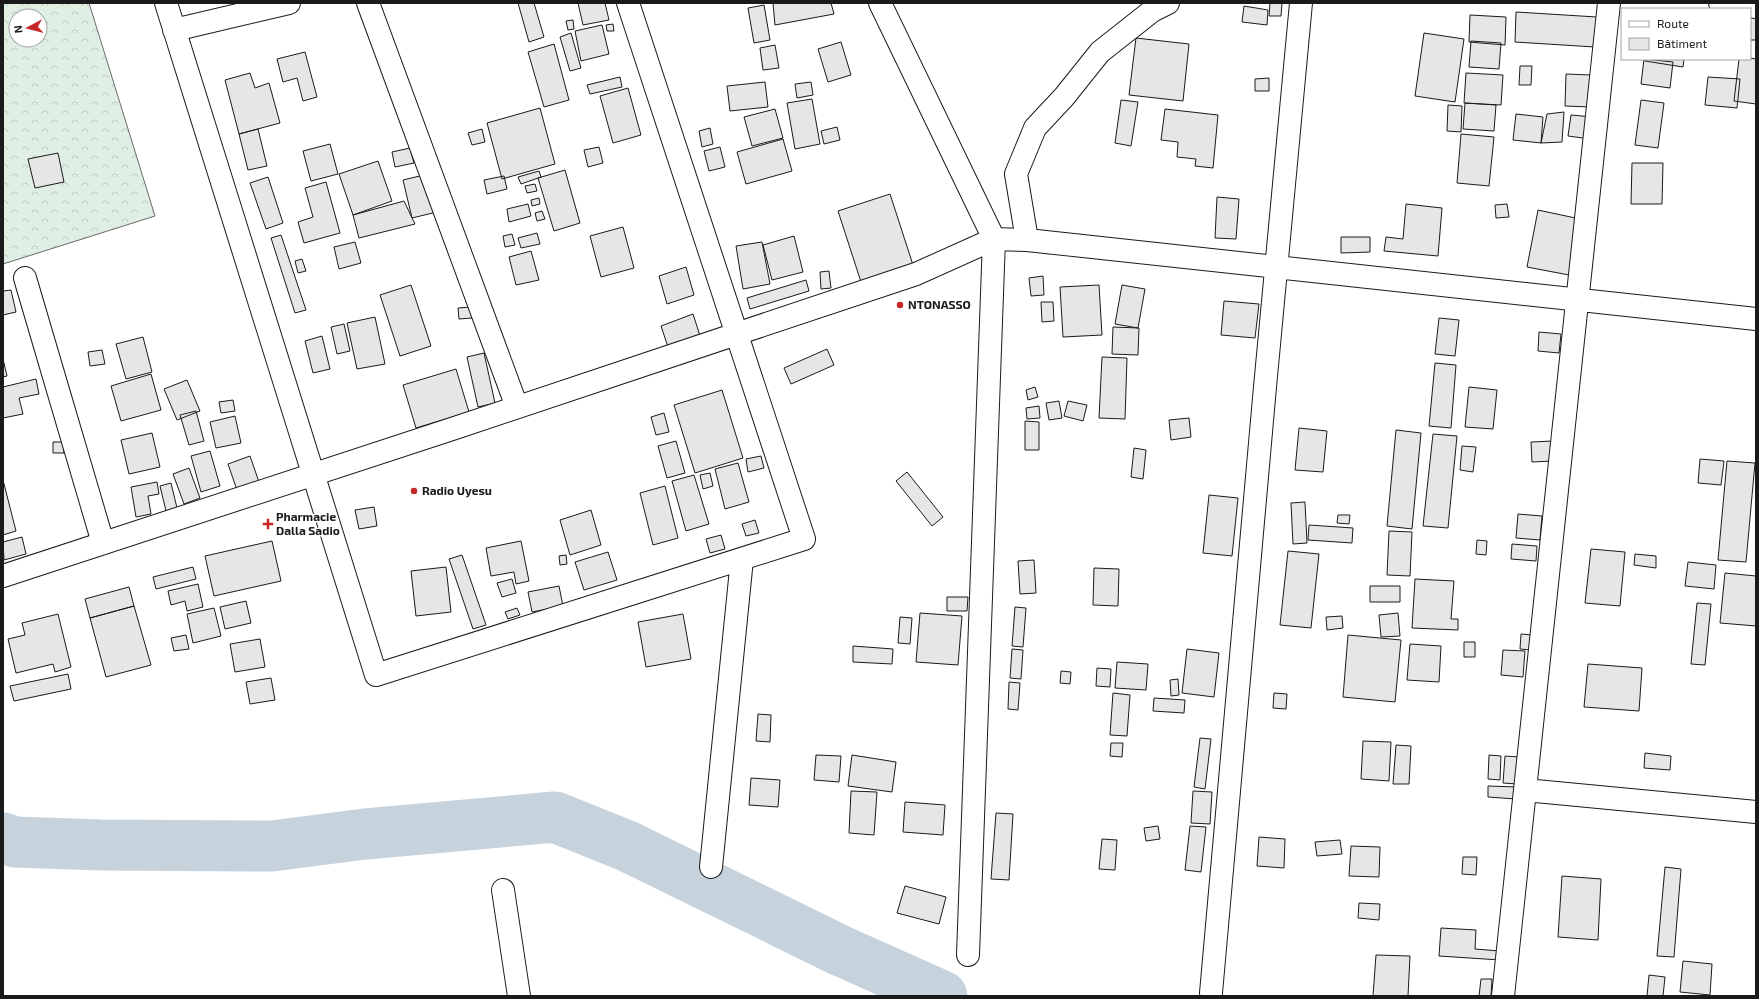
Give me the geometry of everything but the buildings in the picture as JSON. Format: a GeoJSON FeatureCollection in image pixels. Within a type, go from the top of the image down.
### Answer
{"type":"FeatureCollection","features":[{"type":"Feature","properties":{"kind":"street"},"geometry":{"type":"LineString","coordinates":[[166,3],[376,675],[804,539],[628,3]]}},
{"type":"Feature","properties":{"kind":"street"},"geometry":{"type":"LineString","coordinates":[[174,30],[289,3]]}},
{"type":"Feature","properties":{"kind":"street"},"geometry":{"type":"LineString","coordinates":[[368,3],[517,407]]}},
{"type":"Feature","properties":{"kind":"street"},"geometry":{"type":"LineString","coordinates":[[880,3],[994,239],[968,955]]}},
{"type":"Feature","properties":{"kind":"street"},"geometry":{"type":"LineString","coordinates":[[1027,240],[1016,174],[1035,128],[1064,97],[1100,52],[1152,12],[1168,3]]}},
{"type":"Feature","properties":{"kind":"street"},"geometry":{"type":"LineString","coordinates":[[1211,993],[1301,3]]}},
{"type":"Feature","properties":{"kind":"street"},"geometry":{"type":"LineString","coordinates":[[1503,996],[1609,3]]}},
{"type":"Feature","properties":{"kind":"street"},"geometry":{"type":"LineString","coordinates":[[1720,3],[1756,7]]}},
{"type":"Feature","properties":{"kind":"street"},"geometry":{"type":"LineString","coordinates":[[3,576],[916,274],[994,239],[1027,240],[1756,319]]}},
{"type":"Feature","properties":{"kind":"street"},"geometry":{"type":"LineString","coordinates":[[26,278],[103,543]]}},
{"type":"Feature","properties":{"kind":"street"},"geometry":{"type":"LineString","coordinates":[[711,867],[742,559]]}},
{"type":"Feature","properties":{"kind":"street"},"geometry":{"type":"LineString","coordinates":[[1525,790],[1756,812]]}},
{"type":"Feature","properties":{"kind":"street"},"geometry":{"type":"LineString","coordinates":[[503,890],[519,996]]}},
{"type":"Feature","properties":{"kind":"green space"},"geometry":{"type":"Polygon","coordinates":[[[3,3],[89,3],[155,216],[3,264],[3,3]]]}},
{"type":"Feature","properties":{"kind":"waterway"},"geometry":{"type":"LineString","coordinates":[[3,838],[15,842],[101,845],[272,846],[365,834],[555,817],[627,846],[839,950],[942,996]]}},
{"type":"Feature","properties":{"kind":"place","name":"NTONASSO"},"geometry":{"type":"Point","coordinates":[900,305]}},
{"type":"Feature","properties":{"kind":"place","name":"Radio Uyesu"},"geometry":{"type":"Point","coordinates":[414,491]}},
{"type":"Feature","properties":{"kind":"place","name":"Pharmacie Dalla Sadio"},"geometry":{"type":"Point","coordinates":[268,524]}}]}
